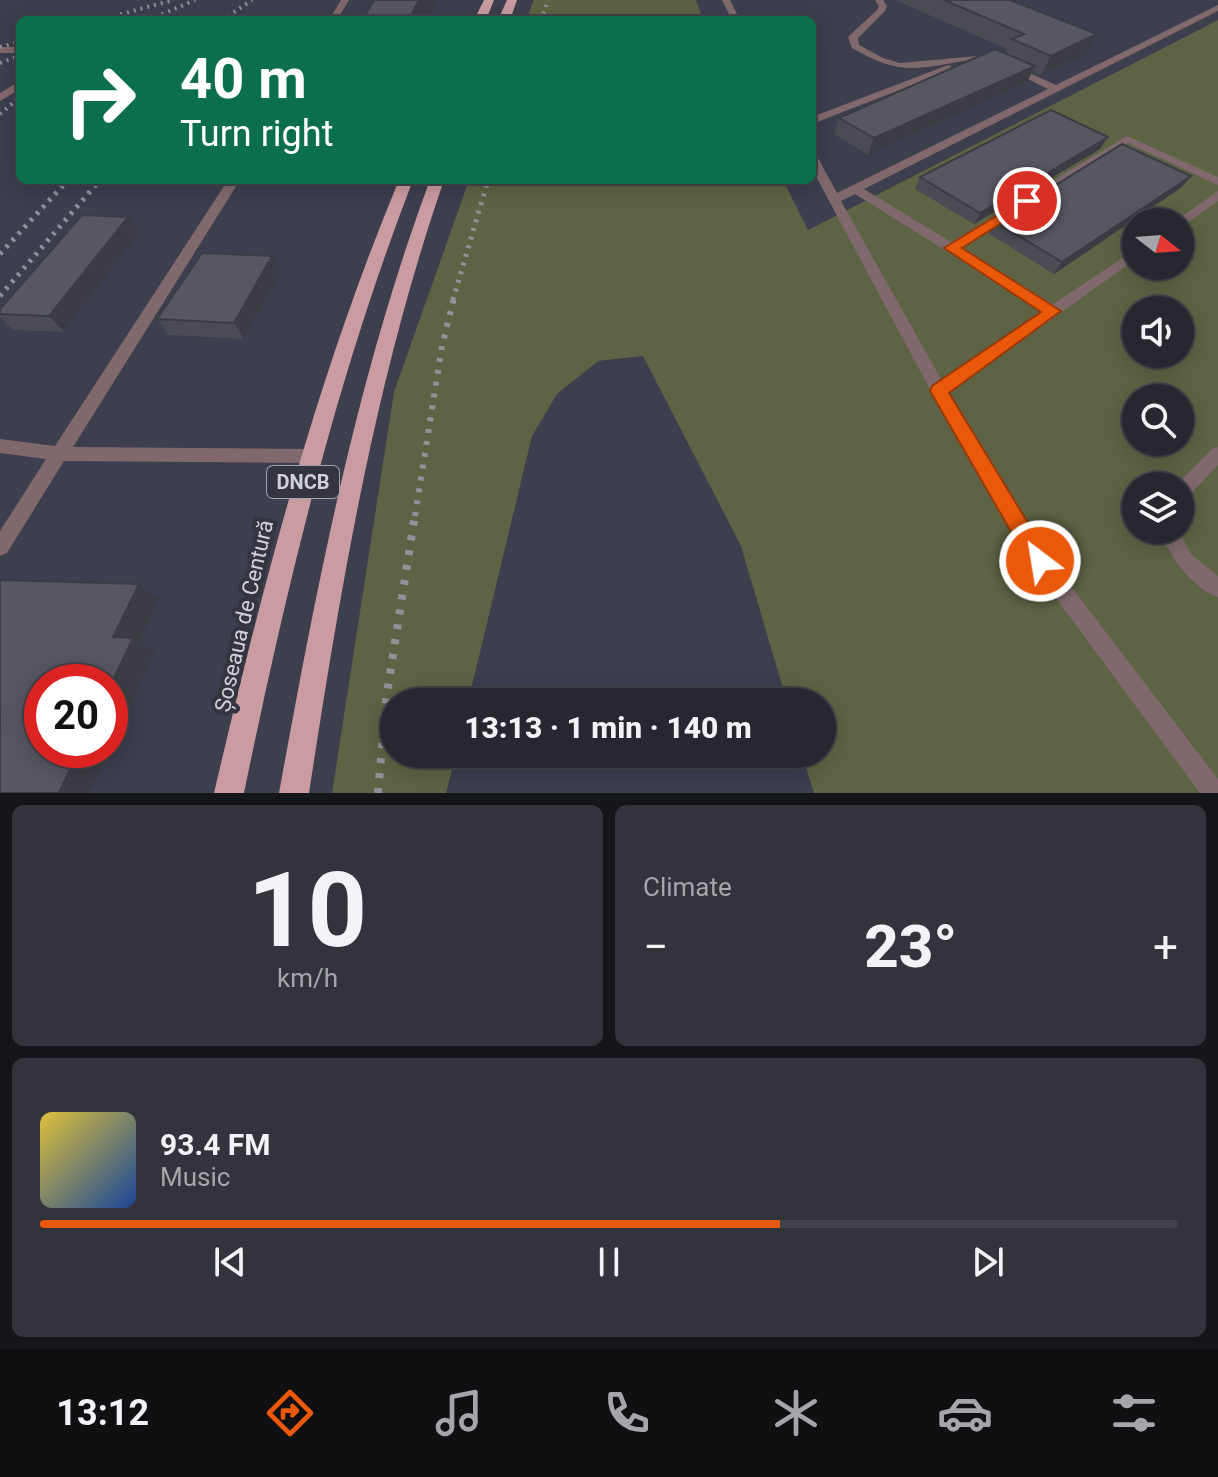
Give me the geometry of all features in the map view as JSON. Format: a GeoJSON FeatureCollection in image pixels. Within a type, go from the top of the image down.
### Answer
{"type":"FeatureCollection","features":[{"type":"Feature","properties":{"kind":"main road","name":"Șoseaua de Centură"},"geometry":{"type":"LineString","coordinates":[[229,793],[309,456],[364,282],[404,184]]}},
{"type":"Feature","properties":{"kind":"main road","name":"DNCB"},"geometry":{"type":"LineString","coordinates":[[294,793],[355,455],[397,301],[436,184]]}},
{"type":"Feature","properties":{"kind":"lane"},"geometry":{"type":"LineString","coordinates":[[879,0],[883,6],[881,11],[853,37],[855,46],[889,64],[989,58],[1056,89]]}},
{"type":"Feature","properties":{"kind":"lane"},"geometry":{"type":"LineString","coordinates":[[833,200],[1218,8]]}},
{"type":"Feature","properties":{"kind":"lane"},"geometry":{"type":"LineString","coordinates":[[816,119],[977,57]]}},
{"type":"Feature","properties":{"kind":"lane"},"geometry":{"type":"LineString","coordinates":[[951,248],[1127,139],[1218,181]]}},
{"type":"Feature","properties":{"kind":"lane"},"geometry":{"type":"LineString","coordinates":[[816,166],[939,391],[1040,561],[1214,793]]}},
{"type":"Feature","properties":{"kind":"lane"},"geometry":{"type":"LineString","coordinates":[[0,547],[231,184]]}},
{"type":"Feature","properties":{"kind":"lane"},"geometry":{"type":"LineString","coordinates":[[856,189],[1053,311]]}},
{"type":"Feature","properties":{"kind":"lane"},"geometry":{"type":"LineString","coordinates":[[1194,212],[1218,195]]}},
{"type":"Feature","properties":{"kind":"lane"},"geometry":{"type":"LineString","coordinates":[[939,391],[1122,263]]}},
{"type":"Feature","properties":{"kind":"lane"},"geometry":{"type":"LineString","coordinates":[[0,446],[62,454],[309,456]]}},
{"type":"Feature","properties":{"kind":"lane"},"geometry":{"type":"LineString","coordinates":[[1194,479],[1218,454]]}},
{"type":"Feature","properties":{"kind":"lane"},"geometry":{"type":"LineString","coordinates":[[1175,544],[1184,560],[1218,588]]}},
{"type":"Feature","properties":{"kind":"shaded area"},"geometry":{"type":"Polygon","coordinates":[[[0,0],[1218,0],[1218,20],[808,230],[1157,793],[0,793],[0,0]]]}},
{"type":"Feature","properties":{"kind":"green space"},"geometry":{"type":"Polygon","coordinates":[[[534,0],[696,0],[702,16],[528,16],[534,0]]]}},
{"type":"Feature","properties":{"kind":"green space"},"geometry":{"type":"Polygon","coordinates":[[[1218,20],[1218,793],[814,793],[806,768],[836,768],[836,688],[783,688],[741,546],[643,356],[598,361],[557,394],[532,436],[471,688],[380,688],[380,768],[452,768],[446,793],[332,793],[394,392],[468,184],[785,184],[808,230],[1218,20]]]}},
{"type":"Feature","properties":{"kind":"building"},"geometry":{"type":"Polygon","coordinates":[[[374,0],[419,0],[411,16],[364,16],[374,0]]]}},
{"type":"Feature","properties":{"kind":"building"},"geometry":{"type":"Polygon","coordinates":[[[944,0],[1010,0],[1097,34],[1051,56],[1012,39],[1024,34],[944,0]]]}},
{"type":"Feature","properties":{"kind":"building"},"geometry":{"type":"Polygon","coordinates":[[[995,49],[1035,66],[874,138],[839,118],[995,49]]]}},
{"type":"Feature","properties":{"kind":"building"},"geometry":{"type":"Polygon","coordinates":[[[1051,110],[1108,137],[980,213],[920,177],[1051,110]]]}},
{"type":"Feature","properties":{"kind":"building"},"geometry":{"type":"Polygon","coordinates":[[[1122,144],[1191,176],[1143,208],[1122,208],[1122,222],[1062,262],[996,222],[1122,144]]]}},
{"type":"Feature","properties":{"kind":"building"},"geometry":{"type":"Polygon","coordinates":[[[82,215],[128,217],[49,316],[0,314],[0,309],[82,215]]]}},
{"type":"Feature","properties":{"kind":"building"},"geometry":{"type":"Polygon","coordinates":[[[202,253],[272,256],[234,323],[157,319],[202,253]]]}},
{"type":"Feature","properties":{"kind":"building"},"geometry":{"type":"Polygon","coordinates":[[[0,580],[139,584],[113,637],[133,638],[121,664],[24,664],[24,768],[71,768],[59,793],[0,793],[0,580]]]}},
{"type":"Feature","properties":{"kind":"railway"},"geometry":{"type":"LineString","coordinates":[[115,16],[173,0]]}},
{"type":"Feature","properties":{"kind":"railway"},"geometry":{"type":"LineString","coordinates":[[158,16],[195,0]]}},
{"type":"Feature","properties":{"kind":"railway"},"geometry":{"type":"LineString","coordinates":[[228,16],[252,0]]}},
{"type":"Feature","properties":{"kind":"railway"},"geometry":{"type":"LineString","coordinates":[[542,16],[548,0]]}},
{"type":"Feature","properties":{"kind":"railway"},"geometry":{"type":"LineString","coordinates":[[0,47],[16,43]]}},
{"type":"Feature","properties":{"kind":"railway"},"geometry":{"type":"LineString","coordinates":[[0,63],[16,57]]}},
{"type":"Feature","properties":{"kind":"railway"},"geometry":{"type":"LineString","coordinates":[[0,114],[16,100]]}},
{"type":"Feature","properties":{"kind":"railway"},"geometry":{"type":"LineString","coordinates":[[0,254],[64,184]]}},
{"type":"Feature","properties":{"kind":"railway"},"geometry":{"type":"LineString","coordinates":[[0,296],[97,184]]}},
{"type":"Feature","properties":{"kind":"railway"},"geometry":{"type":"LineString","coordinates":[[453,300],[487,184]]}},
{"type":"Feature","properties":{"kind":"railway"},"geometry":{"type":"LineString","coordinates":[[415,516],[442,346],[454,298]]}},
{"type":"Feature","properties":{"kind":"railway"},"geometry":{"type":"LineString","coordinates":[[378,793],[386,700],[415,514]]}},
{"type":"Feature","properties":{"kind":"route"},"geometry":{"type":"LineString","coordinates":[[1027,201],[951,248],[1053,311],[939,391],[1040,561]]}}]}
